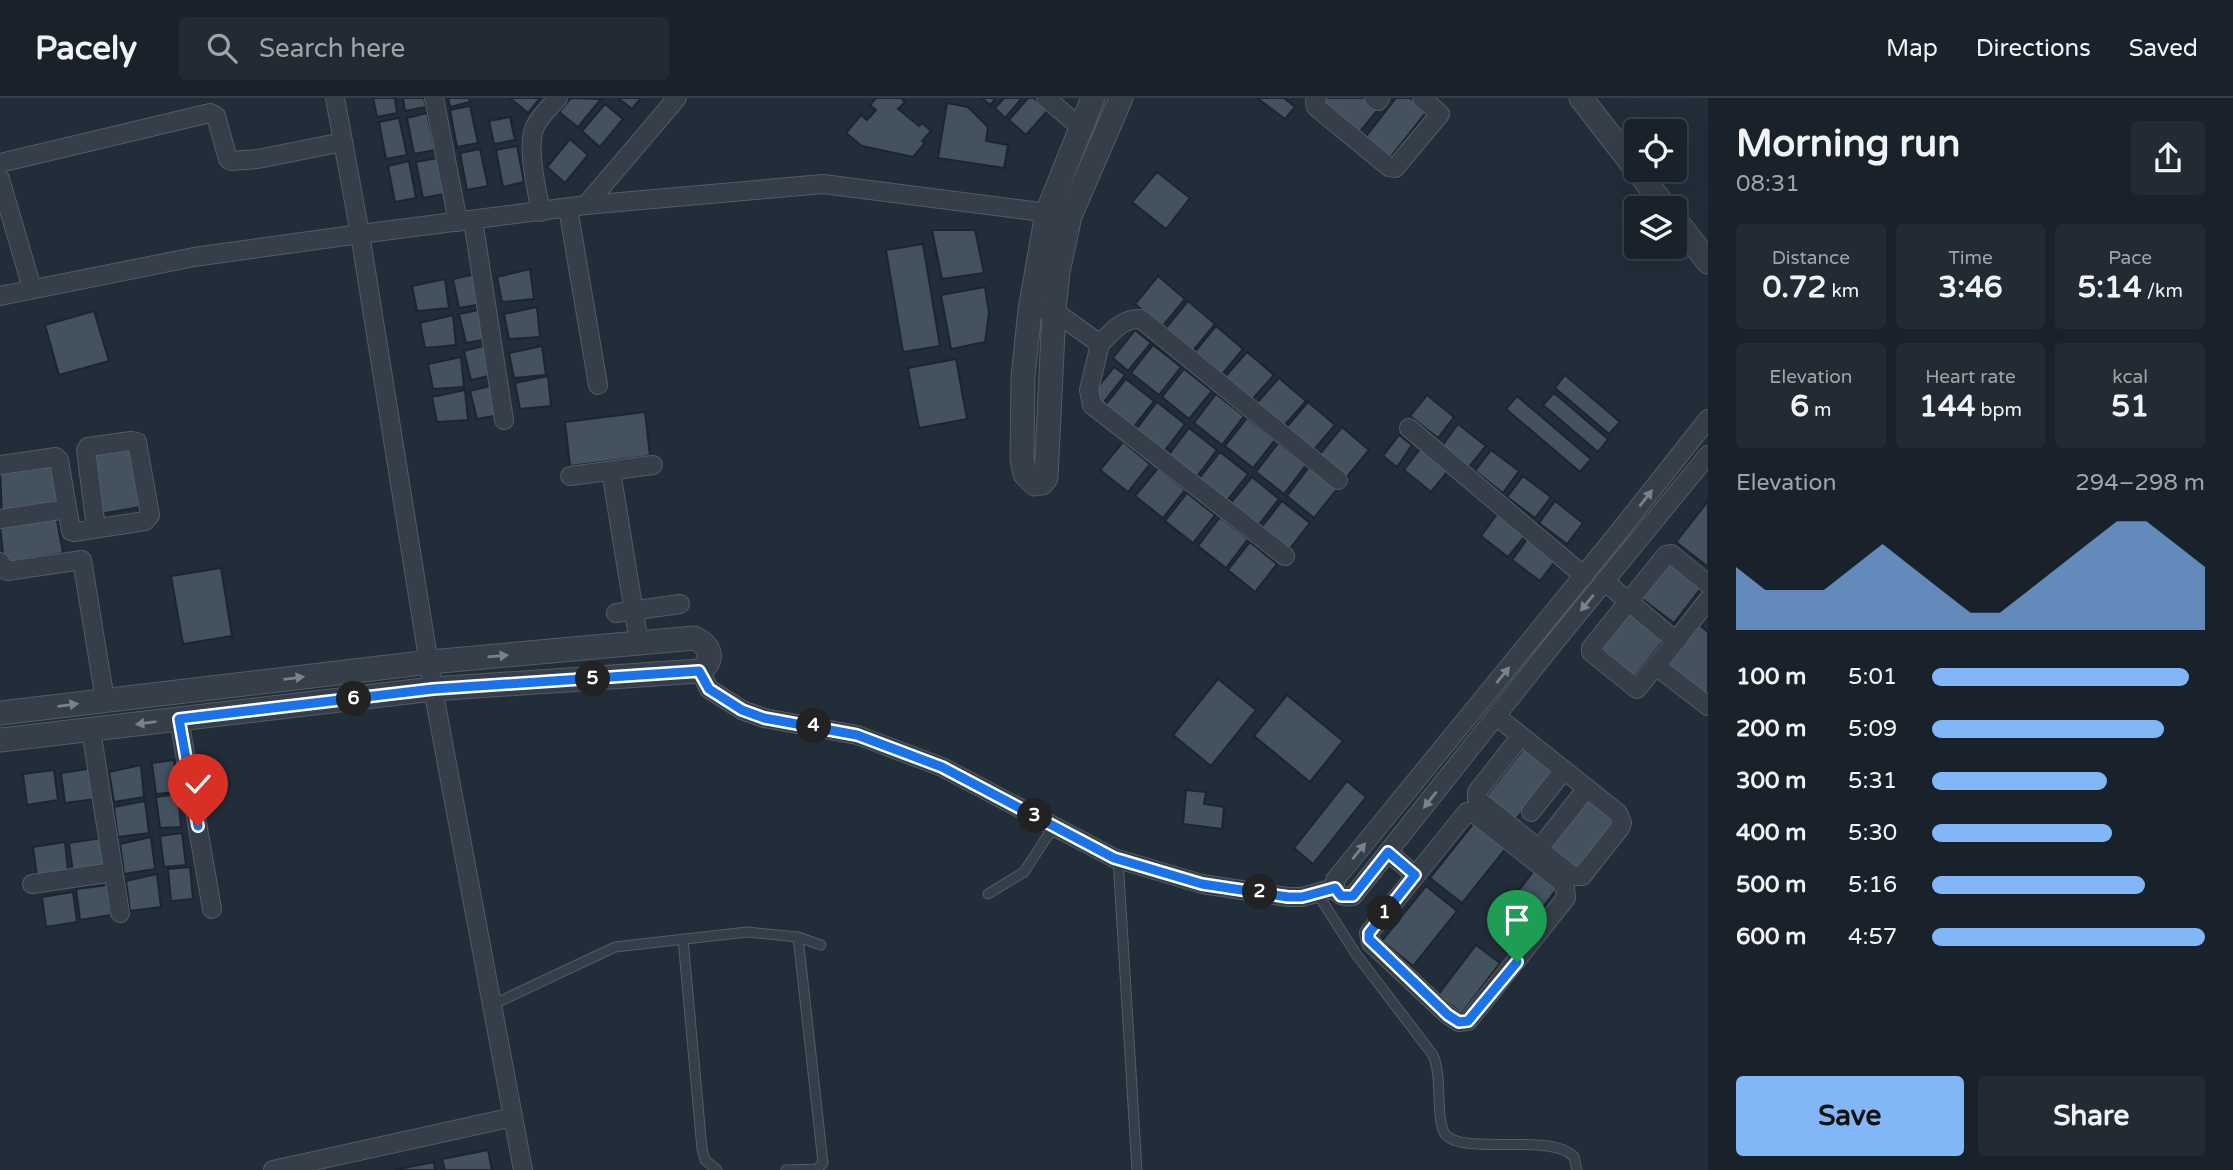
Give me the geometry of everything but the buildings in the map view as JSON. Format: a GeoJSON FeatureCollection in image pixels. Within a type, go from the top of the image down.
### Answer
{"type":"FeatureCollection","features":[{"type":"Feature","properties":{"kind":"street"},"geometry":{"type":"LineString","coordinates":[[335,98],[360,234],[433,689],[523,1170]]}},
{"type":"Feature","properties":{"kind":"street"},"geometry":{"type":"LineString","coordinates":[[434,98],[465,221],[504,420]]}},
{"type":"Feature","properties":{"kind":"street"},"geometry":{"type":"LineString","coordinates":[[541,212],[535,181],[532,145],[534,130],[558,98]]}},
{"type":"Feature","properties":{"kind":"street"},"geometry":{"type":"LineString","coordinates":[[586,205],[677,98]]}},
{"type":"Feature","properties":{"kind":"street"},"geometry":{"type":"LineString","coordinates":[[1045,98],[1081,128]]}},
{"type":"Feature","properties":{"kind":"street"},"geometry":{"type":"LineString","coordinates":[[1093,98],[1081,128],[1030,310],[1023,377],[1022,459],[1029,480],[1040,484],[1046,478],[1058,272],[1058,215],[1121,98]]}},
{"type":"Feature","properties":{"kind":"street"},"geometry":{"type":"LineString","coordinates":[[1317,98],[1316,107],[1389,167],[1395,168],[1440,114],[1422,98]]}},
{"type":"Feature","properties":{"kind":"street"},"geometry":{"type":"LineString","coordinates":[[1374,98],[1378,101],[1380,98]]}},
{"type":"Feature","properties":{"kind":"street"},"geometry":{"type":"LineString","coordinates":[[1581,98],[1624,153]]}},
{"type":"Feature","properties":{"kind":"street"},"geometry":{"type":"LineString","coordinates":[[0,163],[210,113],[216,116],[228,159],[232,162],[343,142]]}},
{"type":"Feature","properties":{"kind":"street"},"geometry":{"type":"LineString","coordinates":[[0,179],[32,288]]}},
{"type":"Feature","properties":{"kind":"street"},"geometry":{"type":"LineString","coordinates":[[0,296],[194,257],[360,234],[586,205],[823,184],[1058,215]]}},
{"type":"Feature","properties":{"kind":"street"},"geometry":{"type":"LineString","coordinates":[[568,208],[598,385]]}},
{"type":"Feature","properties":{"kind":"street"},"geometry":{"type":"LineString","coordinates":[[1687,235],[1708,262]]}},
{"type":"Feature","properties":{"kind":"street"},"geometry":{"type":"LineString","coordinates":[[1030,310],[1054,311],[1100,345]]}},
{"type":"Feature","properties":{"kind":"street"},"geometry":{"type":"LineString","coordinates":[[1285,556],[1092,405],[1089,390],[1100,345],[1130,318],[1140,320],[1338,480]]}},
{"type":"Feature","properties":{"kind":"street"},"geometry":{"type":"LineString","coordinates":[[1708,419],[1584,576],[1335,880],[1335,888],[1341,896],[1353,896],[1708,455]]}},
{"type":"Feature","properties":{"kind":"street"},"geometry":{"type":"LineString","coordinates":[[1409,428],[1584,576]]}},
{"type":"Feature","properties":{"kind":"street"},"geometry":{"type":"LineString","coordinates":[[0,465],[56,457],[59,460],[69,529],[74,532],[87,530],[149,519],[137,442],[88,447],[86,450],[87,530],[82,561],[105,701]]}},
{"type":"Feature","properties":{"kind":"street"},"geometry":{"type":"LineString","coordinates":[[569,476],[653,465]]}},
{"type":"Feature","properties":{"kind":"street"},"geometry":{"type":"LineString","coordinates":[[611,471],[625,611],[639,643]]}},
{"type":"Feature","properties":{"kind":"street"},"geometry":{"type":"LineString","coordinates":[[0,519],[66,509]]}},
{"type":"Feature","properties":{"kind":"street"},"geometry":{"type":"LineString","coordinates":[[1704,612],[1675,641],[1639,688],[1634,689],[1591,652],[1591,648],[1628,601],[1669,554],[1708,584]]}},
{"type":"Feature","properties":{"kind":"street"},"geometry":{"type":"LineString","coordinates":[[1684,555],[1708,575]]}},
{"type":"Feature","properties":{"kind":"street"},"geometry":{"type":"LineString","coordinates":[[0,562],[7,571],[82,561]]}},
{"type":"Feature","properties":{"kind":"street"},"geometry":{"type":"LineString","coordinates":[[1604,581],[1675,641]]}},
{"type":"Feature","properties":{"kind":"street"},"geometry":{"type":"LineString","coordinates":[[625,611],[680,604]]}},
{"type":"Feature","properties":{"kind":"street"},"geometry":{"type":"LineString","coordinates":[[0,713],[430,662],[694,638],[707,646],[710,652],[707,665],[699,671],[433,689],[0,740]]}},
{"type":"Feature","properties":{"kind":"street"},"geometry":{"type":"LineString","coordinates":[[1656,666],[1708,706]]}},
{"type":"Feature","properties":{"kind":"street"},"geometry":{"type":"LineString","coordinates":[[699,671],[709,689],[742,710],[764,718],[857,735],[942,767],[1118,859],[1202,884],[1288,897],[1302,897],[1335,888]]}},
{"type":"Feature","properties":{"kind":"street"},"geometry":{"type":"LineString","coordinates":[[1496,716],[1618,813],[1621,818],[1620,828],[1578,877],[1477,799],[1477,792],[1521,736]]}},
{"type":"Feature","properties":{"kind":"street"},"geometry":{"type":"LineString","coordinates":[[179,719],[212,909]]}},
{"type":"Feature","properties":{"kind":"street"},"geometry":{"type":"LineString","coordinates":[[91,730],[120,913]]}},
{"type":"Feature","properties":{"kind":"street"},"geometry":{"type":"LineString","coordinates":[[1461,761],[1486,781]]}},
{"type":"Feature","properties":{"kind":"street"},"geometry":{"type":"LineString","coordinates":[[1531,813],[1564,770]]}},
{"type":"Feature","properties":{"kind":"street"},"geometry":{"type":"LineString","coordinates":[[1539,849],[1587,788]]}},
{"type":"Feature","properties":{"kind":"street"},"geometry":{"type":"LineString","coordinates":[[1469,812],[1560,881],[1565,888],[1565,903],[1468,1021],[1459,1022],[1448,1015],[1369,939],[1369,933],[1415,875],[1469,812]]}},
{"type":"Feature","properties":{"kind":"street"},"geometry":{"type":"LineString","coordinates":[[1388,852],[1415,875]]}},
{"type":"Feature","properties":{"kind":"street"},"geometry":{"type":"LineString","coordinates":[[32,884],[113,872]]}},
{"type":"Feature","properties":{"kind":"street"},"geometry":{"type":"LineString","coordinates":[[274,1170],[513,1117]]}},
{"type":"Feature","properties":{"kind":"lane"},"geometry":{"type":"LineString","coordinates":[[988,894],[1024,872],[1054,826]]}},
{"type":"Feature","properties":{"kind":"lane"},"geometry":{"type":"LineString","coordinates":[[1118,859],[1137,1170]]}},
{"type":"Feature","properties":{"kind":"lane"},"geometry":{"type":"LineString","coordinates":[[1317,893],[1356,954],[1433,1055],[1439,1071],[1442,1124],[1445,1133],[1452,1140],[1559,1147],[1574,1157],[1577,1170]]}},
{"type":"Feature","properties":{"kind":"lane"},"geometry":{"type":"LineString","coordinates":[[492,1004],[605,950],[747,932],[798,937],[821,945]]}},
{"type":"Feature","properties":{"kind":"lane"},"geometry":{"type":"LineString","coordinates":[[786,1170],[817,1169],[823,1163],[798,937]]}},
{"type":"Feature","properties":{"kind":"lane"},"geometry":{"type":"LineString","coordinates":[[683,939],[702,1149],[705,1160],[717,1170]]}},
{"type":"Feature","properties":{"kind":"route"},"geometry":{"type":"LineString","coordinates":[[198,826],[179,719],[433,689],[699,671],[709,689],[742,710],[764,718],[857,735],[942,767],[1114,858],[1202,884],[1288,897],[1302,897],[1335,888],[1341,896],[1353,896],[1388,852],[1415,875],[1369,933],[1369,939],[1448,1015],[1459,1022],[1468,1021],[1517,962]]}}]}
